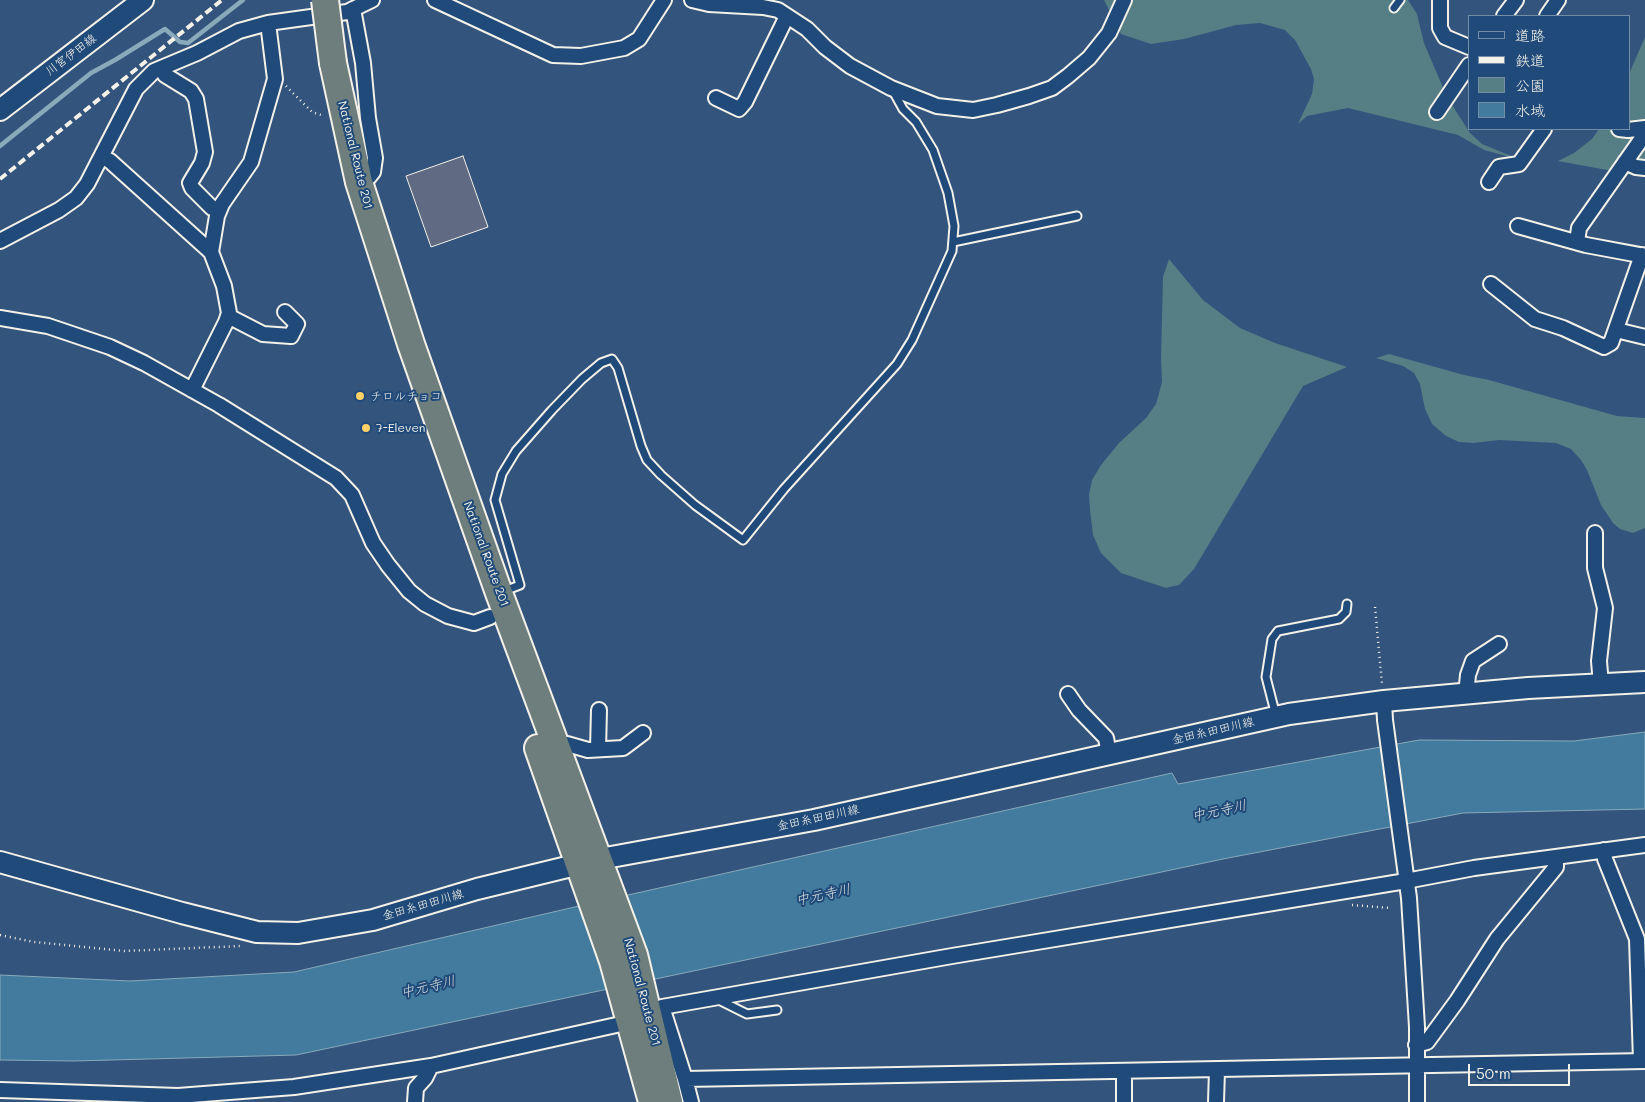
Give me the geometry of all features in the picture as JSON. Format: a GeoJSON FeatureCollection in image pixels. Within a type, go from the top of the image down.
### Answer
{"type":"FeatureCollection","features":[{"type":"Feature","properties":{"kind":"highway","name":"National Route 201"},"geometry":{"type":"LineString","coordinates":[[309,0],[360,182],[411,344],[499,593],[557,748],[599,890],[613,961],[642,1011],[669,1102]]}},
{"type":"Feature","properties":{"kind":"highway","name":"National Route 201"},"geometry":{"type":"LineString","coordinates":[[325,0],[326,62],[333,119],[359,226],[490,617],[590,862]]}},
{"type":"Feature","properties":{"kind":"highway","name":"National Route 201"},"geometry":{"type":"LineString","coordinates":[[642,1011],[652,1102]]}},
{"type":"Feature","properties":{"kind":"main road","name":"川宮伊田線"},"geometry":{"type":"LineString","coordinates":[[0,110],[143,0]]}},
{"type":"Feature","properties":{"kind":"main road","name":"金田糸田田川線"},"geometry":{"type":"LineString","coordinates":[[0,862],[257,932],[298,933],[373,920],[477,889],[590,862],[814,820],[1276,716],[1384,711],[1466,694],[1528,688],[1645,682]]}},
{"type":"Feature","properties":{"kind":"street"},"geometry":{"type":"LineString","coordinates":[[0,241],[59,210],[76,198],[87,184],[102,157],[136,89],[154,71],[197,53],[239,31],[268,23],[347,12],[372,0]]}},
{"type":"Feature","properties":{"kind":"street"},"geometry":{"type":"LineString","coordinates":[[435,0],[553,54],[581,56],[624,48],[638,39],[664,0]]}},
{"type":"Feature","properties":{"kind":"street"},"geometry":{"type":"LineString","coordinates":[[692,0],[709,4],[735,3],[778,10],[807,29],[825,47],[850,66],[891,88],[937,106],[973,110],[997,105],[1052,88],[1089,58],[1109,32],[1124,0]]}},
{"type":"Feature","properties":{"kind":"street"},"geometry":{"type":"LineString","coordinates":[[1440,0],[1440,28],[1445,37],[1468,47]]}},
{"type":"Feature","properties":{"kind":"street"},"geometry":{"type":"LineString","coordinates":[[1505,15],[1516,0]]}},
{"type":"Feature","properties":{"kind":"street"},"geometry":{"type":"LineString","coordinates":[[1548,15],[1558,0]]}},
{"type":"Feature","properties":{"kind":"street"},"geometry":{"type":"LineString","coordinates":[[353,9],[363,63],[368,118],[375,158],[373,172],[369,178],[360,182]]}},
{"type":"Feature","properties":{"kind":"street"},"geometry":{"type":"LineString","coordinates":[[716,98],[739,109],[745,102],[786,16]]}},
{"type":"Feature","properties":{"kind":"street"},"geometry":{"type":"LineString","coordinates":[[211,252],[219,210],[251,162],[275,79],[268,23]]}},
{"type":"Feature","properties":{"kind":"street"},"geometry":{"type":"LineString","coordinates":[[1437,112],[1468,66]]}},
{"type":"Feature","properties":{"kind":"street"},"geometry":{"type":"LineString","coordinates":[[161,68],[165,74],[191,91],[196,99],[205,152],[202,164],[190,183],[192,188],[212,208],[219,210]]}},
{"type":"Feature","properties":{"kind":"street"},"geometry":{"type":"LineString","coordinates":[[1630,130],[1645,128]]}},
{"type":"Feature","properties":{"kind":"street"},"geometry":{"type":"LineString","coordinates":[[1489,182],[1499,167],[1519,164],[1543,130]]}},
{"type":"Feature","properties":{"kind":"street"},"geometry":{"type":"LineString","coordinates":[[1577,242],[1579,228],[1645,134]]}},
{"type":"Feature","properties":{"kind":"street"},"geometry":{"type":"LineString","coordinates":[[102,157],[211,252],[224,286],[229,313],[192,390]]}},
{"type":"Feature","properties":{"kind":"street"},"geometry":{"type":"LineString","coordinates":[[1625,162],[1636,168],[1645,168]]}},
{"type":"Feature","properties":{"kind":"street"},"geometry":{"type":"LineString","coordinates":[[1491,284],[1534,319],[1562,328],[1604,347],[1611,342],[1644,255],[1577,242],[1518,226]]}},
{"type":"Feature","properties":{"kind":"street"},"geometry":{"type":"LineString","coordinates":[[228,316],[263,334],[291,336],[297,324],[285,312]]}},
{"type":"Feature","properties":{"kind":"street"},"geometry":{"type":"LineString","coordinates":[[0,318],[48,326],[110,347],[144,363],[192,390],[303,457],[336,478],[352,495],[373,542],[388,565],[409,590],[425,604],[448,616],[474,622],[490,617]]}},
{"type":"Feature","properties":{"kind":"street"},"geometry":{"type":"LineString","coordinates":[[1616,330],[1645,337]]}},
{"type":"Feature","properties":{"kind":"street"},"geometry":{"type":"LineString","coordinates":[[1595,533],[1595,568],[1605,608],[1599,660],[1600,685]]}},
{"type":"Feature","properties":{"kind":"street"},"geometry":{"type":"LineString","coordinates":[[1466,694],[1468,675],[1473,661],[1499,644]]}},
{"type":"Feature","properties":{"kind":"street"},"geometry":{"type":"LineString","coordinates":[[1068,694],[1079,710],[1106,738],[1109,754]]}},
{"type":"Feature","properties":{"kind":"street"},"geometry":{"type":"LineString","coordinates":[[598,749],[599,710]]}},
{"type":"Feature","properties":{"kind":"street"},"geometry":{"type":"LineString","coordinates":[[1384,711],[1409,898],[1416,1045],[1416,1102]]}},
{"type":"Feature","properties":{"kind":"street"},"geometry":{"type":"LineString","coordinates":[[557,748],[567,744],[588,750],[623,748],[643,733]]}},
{"type":"Feature","properties":{"kind":"street"},"geometry":{"type":"LineString","coordinates":[[0,1090],[178,1096],[294,1087],[431,1066],[642,1011],[714,998],[1405,875],[1474,868],[1645,845]]}},
{"type":"Feature","properties":{"kind":"street"},"geometry":{"type":"LineString","coordinates":[[685,1078],[1124,1072],[1643,1061],[1637,939],[1605,858],[1604,850]]}},
{"type":"Feature","properties":{"kind":"street"},"geometry":{"type":"LineString","coordinates":[[1416,1045],[1427,1042],[1457,1001],[1497,939],[1556,867],[1556,857]]}},
{"type":"Feature","properties":{"kind":"street"},"geometry":{"type":"LineString","coordinates":[[642,1011],[685,1078],[691,1102]]}},
{"type":"Feature","properties":{"kind":"street"},"geometry":{"type":"LineString","coordinates":[[415,1102],[416,1088],[425,1078],[431,1066]]}},
{"type":"Feature","properties":{"kind":"street"},"geometry":{"type":"LineString","coordinates":[[1216,1102],[1217,1070]]}},
{"type":"Feature","properties":{"kind":"street"},"geometry":{"type":"LineString","coordinates":[[1124,1072],[1124,1102]]}},
{"type":"Feature","properties":{"kind":"lane"},"geometry":{"type":"LineString","coordinates":[[1394,8],[1400,0]]}},
{"type":"Feature","properties":{"kind":"lane"},"geometry":{"type":"LineString","coordinates":[[499,593],[520,585],[495,500],[502,474],[516,451],[552,410],[582,379],[601,363],[612,359],[618,368],[640,446],[647,460],[695,505],[743,540],[784,489],[897,364],[912,340],[952,251],[954,226],[948,193],[933,150],[916,122],[903,109],[891,88]]}},
{"type":"Feature","properties":{"kind":"lane"},"geometry":{"type":"LineString","coordinates":[[953,242],[1077,216]]}},
{"type":"Feature","properties":{"kind":"lane"},"geometry":{"type":"LineString","coordinates":[[1276,716],[1266,677],[1272,638],[1278,631],[1339,619],[1346,612],[1347,604]]}},
{"type":"Feature","properties":{"kind":"lane"},"geometry":{"type":"LineString","coordinates":[[714,998],[747,1014],[777,1010]]}},
{"type":"Feature","properties":{"kind":"path"},"geometry":{"type":"LineString","coordinates":[[275,74],[312,112],[333,119]]}},
{"type":"Feature","properties":{"kind":"path"},"geometry":{"type":"LineString","coordinates":[[1374,607],[1384,711]]}},
{"type":"Feature","properties":{"kind":"path"},"geometry":{"type":"LineString","coordinates":[[0,935],[34,942],[125,952],[247,945]]}},
{"type":"Feature","properties":{"kind":"green space"},"geometry":{"type":"Polygon","coordinates":[[[1104,0],[1408,0],[1417,14],[1424,43],[1447,97],[1470,133],[1482,144],[1521,160],[1484,150],[1458,135],[1348,108],[1307,116],[1298,124],[1312,94],[1314,79],[1311,69],[1295,40],[1285,30],[1260,23],[1236,25],[1184,39],[1151,44],[1121,34],[1104,0]]]}},
{"type":"Feature","properties":{"kind":"green space"},"geometry":{"type":"Polygon","coordinates":[[[1645,37],[1645,177],[1558,161],[1574,153],[1592,139],[1598,130],[1630,130],[1630,72],[1645,37]]]}},
{"type":"Feature","properties":{"kind":"green space"},"geometry":{"type":"Polygon","coordinates":[[[1169,259],[1203,300],[1240,328],[1275,343],[1347,367],[1303,386],[1194,569],[1179,585],[1166,588],[1121,573],[1101,553],[1093,535],[1089,495],[1092,480],[1101,465],[1119,443],[1146,418],[1156,404],[1162,382],[1163,277],[1169,259]]]}},
{"type":"Feature","properties":{"kind":"green space"},"geometry":{"type":"Polygon","coordinates":[[[1389,354],[1617,416],[1645,418],[1645,528],[1633,533],[1620,529],[1613,523],[1601,505],[1587,470],[1571,449],[1556,443],[1499,440],[1474,443],[1459,442],[1446,436],[1432,424],[1425,409],[1420,384],[1414,373],[1403,366],[1376,358],[1389,354]]]}},
{"type":"Feature","properties":{"kind":"water","name":"中元寺川"},"geometry":{"type":"Polygon","coordinates":[[[1645,732],[1645,809],[1463,813],[1223,859],[296,1055],[74,1061],[0,1060],[0,975],[130,981],[294,972],[1172,773],[1178,784],[1419,740],[1574,741],[1645,732]]]}},
{"type":"Feature","properties":{"kind":"building"},"geometry":{"type":"Polygon","coordinates":[[[463,156],[488,227],[431,247],[406,176],[463,156]]]}},
{"type":"Feature","properties":{"kind":"waterway"},"geometry":{"type":"LineString","coordinates":[[0,146],[91,73],[165,29],[180,42],[188,43],[243,0]]}},
{"type":"Feature","properties":{"kind":"railway"},"geometry":{"type":"LineString","coordinates":[[0,179],[222,0]]}},
{"type":"Feature","properties":{"kind":"place","name":"チロルチョコ"},"geometry":{"type":"Point","coordinates":[360,396]}},
{"type":"Feature","properties":{"kind":"place","name":"7-Eleven"},"geometry":{"type":"Point","coordinates":[366,428]}}]}
